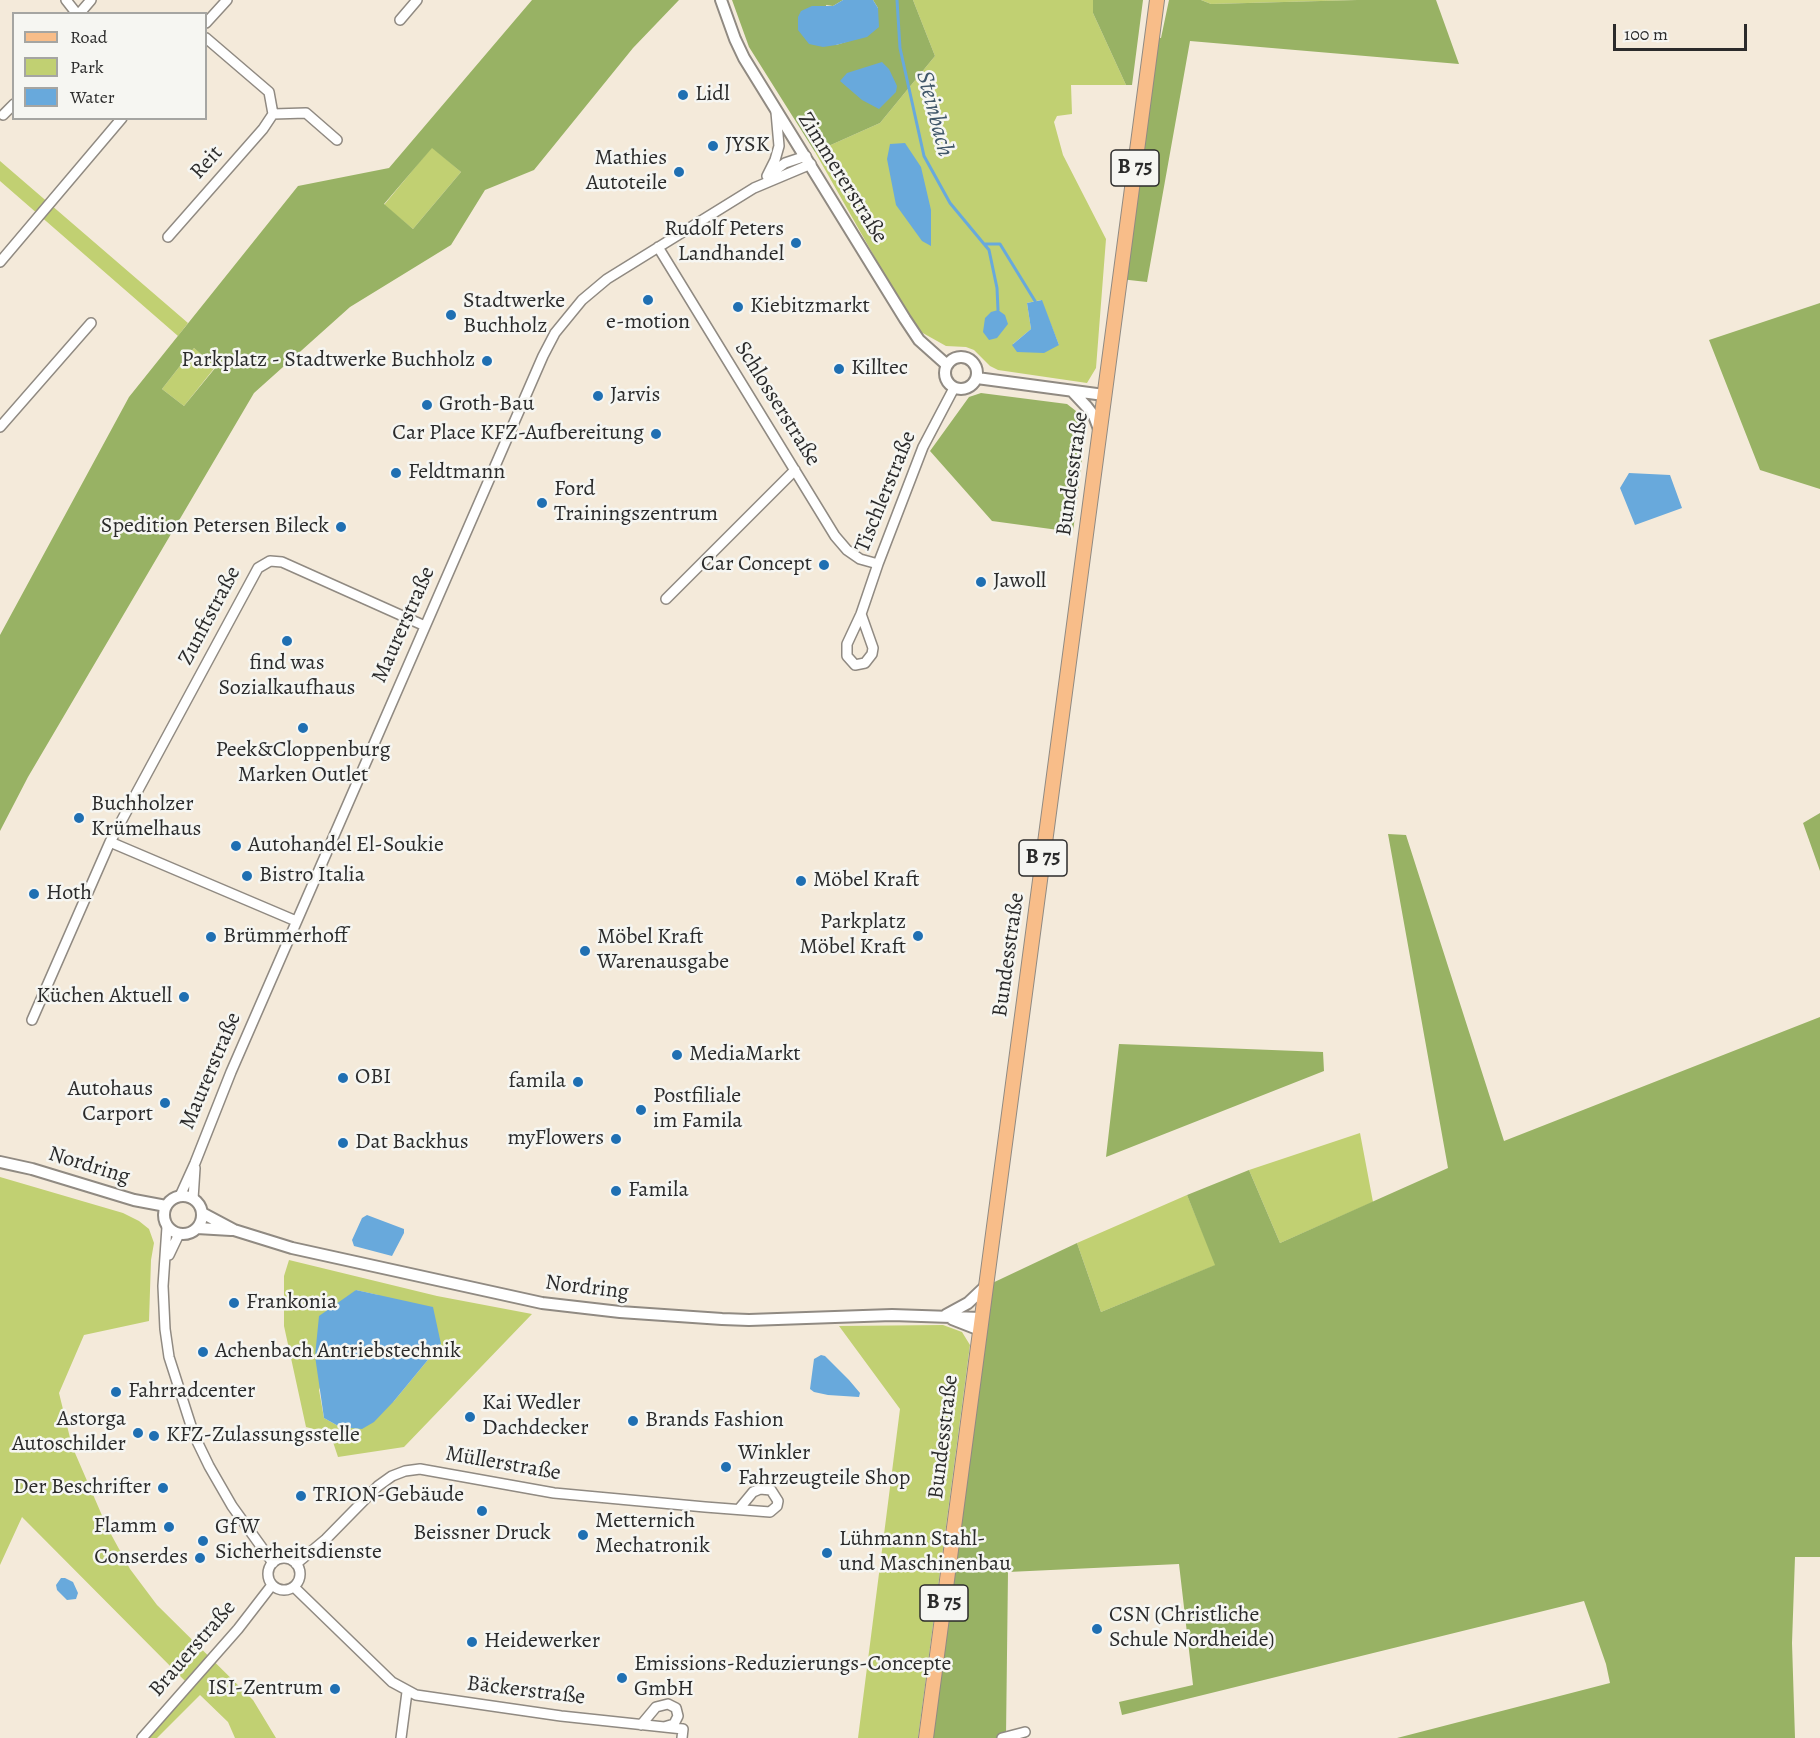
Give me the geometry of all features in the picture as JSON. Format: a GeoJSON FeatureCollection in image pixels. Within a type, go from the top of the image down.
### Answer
{"type":"FeatureCollection","features":[{"type":"Feature","properties":{"kind":"main road","name":"Bundesstraße"},"geometry":{"type":"LineString","coordinates":[[926,1738],[1157,0]]}},
{"type":"Feature","properties":{"kind":"street"},"geometry":{"type":"LineString","coordinates":[[66,0],[76,12]]}},
{"type":"Feature","properties":{"kind":"street"},"geometry":{"type":"LineString","coordinates":[[80,12],[91,0]]}},
{"type":"Feature","properties":{"kind":"street"},"geometry":{"type":"LineString","coordinates":[[207,22],[227,0]]}},
{"type":"Feature","properties":{"kind":"street"},"geometry":{"type":"LineString","coordinates":[[400,20],[417,0]]}},
{"type":"Feature","properties":{"kind":"street","name":"Zimmererstraße"},"geometry":{"type":"LineString","coordinates":[[721,0],[739,49],[904,319],[919,340],[947,365]]}},
{"type":"Feature","properties":{"kind":"street"},"geometry":{"type":"LineString","coordinates":[[207,39],[269,92],[273,114],[306,113],[337,140]]}},
{"type":"Feature","properties":{"kind":"street"},"geometry":{"type":"LineString","coordinates":[[3,115],[12,106]]}},
{"type":"Feature","properties":{"kind":"street","name":"Maurerstraße"},"geometry":{"type":"LineString","coordinates":[[767,176],[779,146],[775,107]]}},
{"type":"Feature","properties":{"kind":"street","name":"Reit"},"geometry":{"type":"LineString","coordinates":[[168,237],[263,129],[273,114]]}},
{"type":"Feature","properties":{"kind":"street"},"geometry":{"type":"LineString","coordinates":[[1,259],[120,120]]}},
{"type":"Feature","properties":{"kind":"street","name":"Maurerstraße"},"geometry":{"type":"LineString","coordinates":[[754,188],[785,163],[808,160]]}},
{"type":"Feature","properties":{"kind":"street","name":"Maurerstraße"},"geometry":{"type":"LineString","coordinates":[[180,1196],[195,1163],[215,1107],[555,333],[569,313],[593,290],[754,188],[808,160]]}},
{"type":"Feature","properties":{"kind":"street","name":"Schlosserstraße"},"geometry":{"type":"LineString","coordinates":[[658,247],[835,536],[847,550],[860,559],[878,564]]}},
{"type":"Feature","properties":{"kind":"street"},"geometry":{"type":"LineString","coordinates":[[0,427],[91,323]]}},
{"type":"Feature","properties":{"kind":"street"},"geometry":{"type":"LineString","coordinates":[[956,357],[968,357],[976,366],[977,378],[968,388],[954,388],[946,378],[947,365],[956,357]]}},
{"type":"Feature","properties":{"kind":"street"},"geometry":{"type":"LineString","coordinates":[[977,378],[1104,395]]}},
{"type":"Feature","properties":{"kind":"street","name":"Tischlerstraße"},"geometry":{"type":"LineString","coordinates":[[861,614],[873,648],[872,654],[865,663],[855,665],[850,661],[846,651],[854,626],[861,614],[923,447],[954,388]]}},
{"type":"Feature","properties":{"kind":"street"},"geometry":{"type":"LineString","coordinates":[[1071,391],[1082,400],[1100,430]]}},
{"type":"Feature","properties":{"kind":"street"},"geometry":{"type":"LineString","coordinates":[[666,599],[795,470]]}},
{"type":"Feature","properties":{"kind":"street","name":"Zunftstraße"},"geometry":{"type":"LineString","coordinates":[[32,1020],[110,842],[258,568],[270,561],[282,562],[425,626]]}},
{"type":"Feature","properties":{"kind":"street"},"geometry":{"type":"LineString","coordinates":[[110,842],[297,921]]}},
{"type":"Feature","properties":{"kind":"street","name":"Nordring"},"geometry":{"type":"LineString","coordinates":[[0,1155],[32,1169]]}},
{"type":"Feature","properties":{"kind":"street","name":"Nordring"},"geometry":{"type":"LineString","coordinates":[[0,1162],[32,1169],[164,1210]]}},
{"type":"Feature","properties":{"kind":"street","name":"Maurerstraße"},"geometry":{"type":"LineString","coordinates":[[193,1198],[195,1163]]}},
{"type":"Feature","properties":{"kind":"street"},"geometry":{"type":"LineString","coordinates":[[197,1228],[202,1213],[193,1198],[180,1196],[169,1201],[164,1210],[168,1227],[163,1286],[169,1357],[194,1435],[232,1506],[273,1563]]}},
{"type":"Feature","properties":{"kind":"street","name":"Nordring"},"geometry":{"type":"LineString","coordinates":[[202,1213],[234,1230],[292,1248],[542,1303],[674,1317],[731,1319],[944,1316],[980,1324]]}},
{"type":"Feature","properties":{"kind":"street"},"geometry":{"type":"LineString","coordinates":[[166,1260],[179,1234],[168,1227]]}},
{"type":"Feature","properties":{"kind":"street","name":"Nordring"},"geometry":{"type":"LineString","coordinates":[[179,1234],[192,1232],[197,1228],[234,1230]]}},
{"type":"Feature","properties":{"kind":"street","name":"Nordring"},"geometry":{"type":"LineString","coordinates":[[944,1316],[968,1304],[986,1286]]}},
{"type":"Feature","properties":{"kind":"street","name":"Müllerstraße"},"geometry":{"type":"LineString","coordinates":[[296,1564],[326,1539],[378,1486],[392,1476],[420,1469],[554,1493],[740,1509]]}},
{"type":"Feature","properties":{"kind":"street"},"geometry":{"type":"LineString","coordinates":[[285,1558],[296,1564],[300,1576],[294,1587],[283,1590],[272,1585],[268,1574],[273,1563],[285,1558]]}},
{"type":"Feature","properties":{"kind":"street","name":"Brauerstraße"},"geometry":{"type":"LineString","coordinates":[[141,1738],[238,1629],[272,1585]]}},
{"type":"Feature","properties":{"kind":"street","name":"Bäckerstraße"},"geometry":{"type":"LineString","coordinates":[[294,1587],[392,1682],[407,1692],[486,1706],[663,1728],[682,1733]]}},
{"type":"Feature","properties":{"kind":"street"},"geometry":{"type":"LineString","coordinates":[[401,1738],[407,1692]]}},
{"type":"Feature","properties":{"kind":"street"},"geometry":{"type":"LineString","coordinates":[[641,1725],[656,1707],[673,1705],[678,1716],[674,1724],[663,1728]]}},
{"type":"Feature","properties":{"kind":"street"},"geometry":{"type":"LineString","coordinates":[[1002,1738],[1025,1732]]}},
{"type":"Feature","properties":{"kind":"green space"},"geometry":{"type":"Polygon","coordinates":[[[532,0],[679,0],[633,48],[534,170],[485,190],[451,245],[350,307],[254,393],[28,777],[0,831],[0,635],[129,397],[298,186],[389,168],[532,0]],[[432,148],[384,204],[413,229],[461,172],[432,148]],[[194,348],[162,389],[184,406],[216,367],[194,348]]]}},
{"type":"Feature","properties":{"kind":"green space"},"geometry":{"type":"Polygon","coordinates":[[[732,0],[843,0],[833,6],[826,5],[836,45],[852,40],[878,8],[873,0],[913,0],[935,56],[880,123],[815,152],[749,47],[732,0]]]}},
{"type":"Feature","properties":{"kind":"green space"},"geometry":{"type":"Polygon","coordinates":[[[913,0],[1093,0],[1093,13],[1126,85],[1071,85],[1072,114],[1057,116],[1054,122],[1063,155],[1106,239],[1096,368],[1087,383],[998,370],[990,366],[974,350],[966,347],[946,346],[921,332],[899,300],[815,152],[880,123],[935,56],[913,0]],[[1041,300],[1027,303],[1031,329],[1013,344],[1059,345],[1041,300]]]}},
{"type":"Feature","properties":{"kind":"green space"},"geometry":{"type":"Polygon","coordinates":[[[1093,0],[1143,0],[1132,85],[1126,85],[1093,13],[1093,0]]]}},
{"type":"Feature","properties":{"kind":"green space"},"geometry":{"type":"Polygon","coordinates":[[[1169,0],[1201,0],[1211,4],[1436,0],[1459,64],[1190,41],[1147,282],[1120,279],[1152,37],[1161,38],[1169,0]]]}},
{"type":"Feature","properties":{"kind":"green space"},"geometry":{"type":"Polygon","coordinates":[[[1201,0],[1357,0],[1211,4],[1201,0]]]}},
{"type":"Feature","properties":{"kind":"green space"},"geometry":{"type":"Polygon","coordinates":[[[432,147],[461,172],[413,229],[384,205],[432,147]]]}},
{"type":"Feature","properties":{"kind":"green space"},"geometry":{"type":"Polygon","coordinates":[[[0,161],[188,323],[178,336],[0,181],[0,161]]]}},
{"type":"Feature","properties":{"kind":"green space"},"geometry":{"type":"Polygon","coordinates":[[[1820,303],[1820,489],[1760,470],[1709,340],[1820,303]]]}},
{"type":"Feature","properties":{"kind":"green space"},"geometry":{"type":"Polygon","coordinates":[[[194,348],[216,366],[184,406],[162,389],[194,348]]]}},
{"type":"Feature","properties":{"kind":"green space"},"geometry":{"type":"Polygon","coordinates":[[[981,393],[1067,404],[1076,411],[1085,435],[1073,532],[992,521],[930,451],[969,397],[981,393]]]}},
{"type":"Feature","properties":{"kind":"green space"},"geometry":{"type":"Polygon","coordinates":[[[1820,813],[1820,871],[1803,823],[1820,813]]]}},
{"type":"Feature","properties":{"kind":"green space"},"geometry":{"type":"Polygon","coordinates":[[[1388,834],[1406,835],[1504,1141],[1820,1017],[1820,1557],[1795,1557],[1792,1643],[1795,1738],[1397,1738],[1610,1683],[1606,1664],[1584,1601],[1122,1715],[1119,1702],[1193,1685],[1179,1564],[1008,1572],[1006,1736],[999,1738],[926,1738],[986,1286],[1077,1243],[1101,1312],[1215,1265],[1187,1195],[1249,1170],[1280,1243],[1448,1168],[1388,834]]]}},
{"type":"Feature","properties":{"kind":"green space"},"geometry":{"type":"Polygon","coordinates":[[[1119,1044],[1323,1052],[1324,1071],[1106,1157],[1119,1044]]]}},
{"type":"Feature","properties":{"kind":"green space"},"geometry":{"type":"Polygon","coordinates":[[[1360,1133],[1373,1202],[1280,1243],[1249,1170],[1360,1133]]]}},
{"type":"Feature","properties":{"kind":"green space"},"geometry":{"type":"Polygon","coordinates":[[[0,1177],[123,1213],[149,1229],[154,1243],[151,1260],[149,1321],[84,1335],[59,1393],[72,1446],[107,1527],[130,1569],[157,1605],[253,1700],[276,1738],[235,1738],[228,1722],[200,1695],[157,1738],[142,1738],[189,1685],[22,1517],[0,1565],[0,1177]]]}},
{"type":"Feature","properties":{"kind":"green space"},"geometry":{"type":"Polygon","coordinates":[[[1187,1195],[1216,1265],[1101,1312],[1077,1243],[1187,1195]]]}},
{"type":"Feature","properties":{"kind":"green space"},"geometry":{"type":"Polygon","coordinates":[[[289,1260],[437,1296],[532,1314],[404,1447],[338,1457],[333,1442],[321,1431],[306,1427],[284,1326],[284,1276],[289,1260]],[[356,1290],[319,1390],[324,1418],[340,1427],[394,1401],[441,1344],[378,1295],[356,1290]]]}},
{"type":"Feature","properties":{"kind":"green space"},"geometry":{"type":"Polygon","coordinates":[[[943,1325],[962,1332],[970,1345],[918,1738],[858,1738],[900,1409],[839,1326],[943,1325]]]}},
{"type":"Feature","properties":{"kind":"water"},"geometry":{"type":"Polygon","coordinates":[[[843,0],[873,0],[878,8],[879,27],[867,37],[836,45],[823,47],[809,44],[798,30],[798,17],[801,11],[812,6],[833,6],[843,0]]]}},
{"type":"Feature","properties":{"kind":"water"},"geometry":{"type":"Polygon","coordinates":[[[882,62],[889,69],[897,86],[896,92],[879,109],[862,100],[840,81],[847,73],[882,62]]]}},
{"type":"Feature","properties":{"kind":"water"},"geometry":{"type":"Polygon","coordinates":[[[905,143],[921,167],[931,210],[931,246],[922,241],[896,205],[887,159],[890,144],[905,143]]]}},
{"type":"Feature","properties":{"kind":"water"},"geometry":{"type":"Polygon","coordinates":[[[1042,300],[1059,345],[1044,353],[1017,352],[1012,345],[1031,329],[1027,303],[1042,300]]]}},
{"type":"Feature","properties":{"kind":"water"},"geometry":{"type":"Polygon","coordinates":[[[998,310],[1005,315],[1008,324],[997,338],[989,340],[983,332],[985,318],[991,312],[998,310]]]}},
{"type":"Feature","properties":{"kind":"water"},"geometry":{"type":"Polygon","coordinates":[[[1629,473],[1670,475],[1682,508],[1635,525],[1620,488],[1629,473]]]}},
{"type":"Feature","properties":{"kind":"water"},"geometry":{"type":"Polygon","coordinates":[[[367,1215],[404,1229],[392,1256],[354,1246],[352,1240],[362,1218],[367,1215]]]}},
{"type":"Feature","properties":{"kind":"water"},"geometry":{"type":"Polygon","coordinates":[[[356,1290],[433,1307],[441,1344],[394,1401],[374,1422],[362,1429],[340,1427],[324,1418],[315,1356],[319,1316],[356,1290]]]}},
{"type":"Feature","properties":{"kind":"water"},"geometry":{"type":"Polygon","coordinates":[[[821,1355],[825,1356],[849,1380],[860,1393],[859,1397],[828,1395],[810,1389],[814,1359],[821,1355]]]}},
{"type":"Feature","properties":{"kind":"water"},"geometry":{"type":"Polygon","coordinates":[[[61,1578],[73,1582],[78,1593],[76,1599],[67,1600],[57,1590],[56,1585],[61,1578]]]}},
{"type":"Feature","properties":{"kind":"waterway","name":"Steinbach"},"geometry":{"type":"LineString","coordinates":[[897,0],[900,48],[924,156],[950,203],[989,250],[997,288],[998,310]]}},
{"type":"Feature","properties":{"kind":"waterway","name":"Steinbach"},"geometry":{"type":"LineString","coordinates":[[984,244],[1000,244],[1035,301]]}},
{"type":"Feature","properties":{"kind":"place","name":"Lidl"},"geometry":{"type":"Point","coordinates":[683,95]}},
{"type":"Feature","properties":{"kind":"place","name":"JYSK"},"geometry":{"type":"Point","coordinates":[713,146]}},
{"type":"Feature","properties":{"kind":"place","name":"Mathies Autoteile"},"geometry":{"type":"Point","coordinates":[679,172]}},
{"type":"Feature","properties":{"kind":"place","name":"Rudolf Peters Landhandel"},"geometry":{"type":"Point","coordinates":[796,243]}},
{"type":"Feature","properties":{"kind":"place","name":"e-motion"},"geometry":{"type":"Point","coordinates":[648,300]}},
{"type":"Feature","properties":{"kind":"place","name":"Kiebitzmarkt"},"geometry":{"type":"Point","coordinates":[738,307]}},
{"type":"Feature","properties":{"kind":"place","name":"Stadtwerke Buchholz"},"geometry":{"type":"Point","coordinates":[451,315]}},
{"type":"Feature","properties":{"kind":"place","name":"Parkplatz - Stadtwerke Buchholz"},"geometry":{"type":"Point","coordinates":[487,361]}},
{"type":"Feature","properties":{"kind":"place","name":"Killtec"},"geometry":{"type":"Point","coordinates":[839,369]}},
{"type":"Feature","properties":{"kind":"place","name":"Jarvis"},"geometry":{"type":"Point","coordinates":[598,396]}},
{"type":"Feature","properties":{"kind":"place","name":"Groth-Bau"},"geometry":{"type":"Point","coordinates":[427,405]}},
{"type":"Feature","properties":{"kind":"place","name":"Car Place KFZ-Aufbereitung"},"geometry":{"type":"Point","coordinates":[656,434]}},
{"type":"Feature","properties":{"kind":"place","name":"Feldtmann"},"geometry":{"type":"Point","coordinates":[396,473]}},
{"type":"Feature","properties":{"kind":"place","name":"Ford Trainingszentrum"},"geometry":{"type":"Point","coordinates":[542,503]}},
{"type":"Feature","properties":{"kind":"place","name":"Spedition Petersen Bileck"},"geometry":{"type":"Point","coordinates":[341,527]}},
{"type":"Feature","properties":{"kind":"place","name":"Car Concept"},"geometry":{"type":"Point","coordinates":[824,565]}},
{"type":"Feature","properties":{"kind":"place","name":"Jawoll"},"geometry":{"type":"Point","coordinates":[981,582]}},
{"type":"Feature","properties":{"kind":"place","name":"find was Sozialkaufhaus"},"geometry":{"type":"Point","coordinates":[287,641]}},
{"type":"Feature","properties":{"kind":"place","name":"Peek&Cloppenburg Marken Outlet"},"geometry":{"type":"Point","coordinates":[303,728]}},
{"type":"Feature","properties":{"kind":"place","name":"Buchholzer Krümelhaus"},"geometry":{"type":"Point","coordinates":[79,818]}},
{"type":"Feature","properties":{"kind":"place","name":"Autohandel El-Soukie"},"geometry":{"type":"Point","coordinates":[236,846]}},
{"type":"Feature","properties":{"kind":"place","name":"Bistro Italia"},"geometry":{"type":"Point","coordinates":[247,876]}},
{"type":"Feature","properties":{"kind":"place","name":"Möbel Kraft"},"geometry":{"type":"Point","coordinates":[801,881]}},
{"type":"Feature","properties":{"kind":"place","name":"Hoth"},"geometry":{"type":"Point","coordinates":[34,894]}},
{"type":"Feature","properties":{"kind":"place","name":"Parkplatz Möbel Kraft"},"geometry":{"type":"Point","coordinates":[918,936]}},
{"type":"Feature","properties":{"kind":"place","name":"Brümmerhoff"},"geometry":{"type":"Point","coordinates":[211,937]}},
{"type":"Feature","properties":{"kind":"place","name":"Möbel Kraft Warenausgabe"},"geometry":{"type":"Point","coordinates":[585,951]}},
{"type":"Feature","properties":{"kind":"place","name":"Küchen Aktuell"},"geometry":{"type":"Point","coordinates":[184,997]}},
{"type":"Feature","properties":{"kind":"place","name":"MediaMarkt"},"geometry":{"type":"Point","coordinates":[677,1055]}},
{"type":"Feature","properties":{"kind":"place","name":"OBI"},"geometry":{"type":"Point","coordinates":[343,1078]}},
{"type":"Feature","properties":{"kind":"place","name":"famila"},"geometry":{"type":"Point","coordinates":[578,1082]}},
{"type":"Feature","properties":{"kind":"place","name":"Autohaus Carport"},"geometry":{"type":"Point","coordinates":[165,1103]}},
{"type":"Feature","properties":{"kind":"place","name":"Postfiliale im Famila"},"geometry":{"type":"Point","coordinates":[641,1110]}},
{"type":"Feature","properties":{"kind":"place","name":"myFlowers"},"geometry":{"type":"Point","coordinates":[616,1139]}},
{"type":"Feature","properties":{"kind":"place","name":"Dat Backhus"},"geometry":{"type":"Point","coordinates":[343,1143]}},
{"type":"Feature","properties":{"kind":"place","name":"Famila"},"geometry":{"type":"Point","coordinates":[616,1191]}},
{"type":"Feature","properties":{"kind":"place","name":"Frankonia"},"geometry":{"type":"Point","coordinates":[234,1303]}},
{"type":"Feature","properties":{"kind":"place","name":"Achenbach Antriebstechnik"},"geometry":{"type":"Point","coordinates":[203,1352]}},
{"type":"Feature","properties":{"kind":"place","name":"Fahrradcenter"},"geometry":{"type":"Point","coordinates":[116,1392]}},
{"type":"Feature","properties":{"kind":"place","name":"Kai Wedler Dachdecker"},"geometry":{"type":"Point","coordinates":[470,1417]}},
{"type":"Feature","properties":{"kind":"place","name":"Brands Fashion"},"geometry":{"type":"Point","coordinates":[633,1421]}},
{"type":"Feature","properties":{"kind":"place","name":"Astorga Autoschilder"},"geometry":{"type":"Point","coordinates":[138,1433]}},
{"type":"Feature","properties":{"kind":"place","name":"KFZ-Zulassungsstelle"},"geometry":{"type":"Point","coordinates":[154,1436]}},
{"type":"Feature","properties":{"kind":"place","name":"Winkler Fahrzeugteile Shop"},"geometry":{"type":"Point","coordinates":[726,1467]}},
{"type":"Feature","properties":{"kind":"place","name":"Der Beschrifter"},"geometry":{"type":"Point","coordinates":[163,1488]}},
{"type":"Feature","properties":{"kind":"place","name":"TRION-Gebäude"},"geometry":{"type":"Point","coordinates":[301,1496]}},
{"type":"Feature","properties":{"kind":"place","name":"Beissner Druck"},"geometry":{"type":"Point","coordinates":[482,1511]}},
{"type":"Feature","properties":{"kind":"place","name":"Flamm"},"geometry":{"type":"Point","coordinates":[169,1527]}},
{"type":"Feature","properties":{"kind":"place","name":"Metternich Mechatronik"},"geometry":{"type":"Point","coordinates":[583,1535]}},
{"type":"Feature","properties":{"kind":"place","name":"GfW Sicherheitsdienste"},"geometry":{"type":"Point","coordinates":[203,1541]}},
{"type":"Feature","properties":{"kind":"place","name":"Lühmann Stahl- und Maschinenbau"},"geometry":{"type":"Point","coordinates":[827,1553]}},
{"type":"Feature","properties":{"kind":"place","name":"Conserdes"},"geometry":{"type":"Point","coordinates":[200,1558]}},
{"type":"Feature","properties":{"kind":"place","name":"CSN (Christliche Schule Nordheide)"},"geometry":{"type":"Point","coordinates":[1097,1629]}},
{"type":"Feature","properties":{"kind":"place","name":"Heidewerker"},"geometry":{"type":"Point","coordinates":[472,1642]}},
{"type":"Feature","properties":{"kind":"place","name":"Emissions-Reduzierungs-Concepte GmbH"},"geometry":{"type":"Point","coordinates":[622,1678]}},
{"type":"Feature","properties":{"kind":"place","name":"ISI-Zentrum"},"geometry":{"type":"Point","coordinates":[335,1689]}}]}
